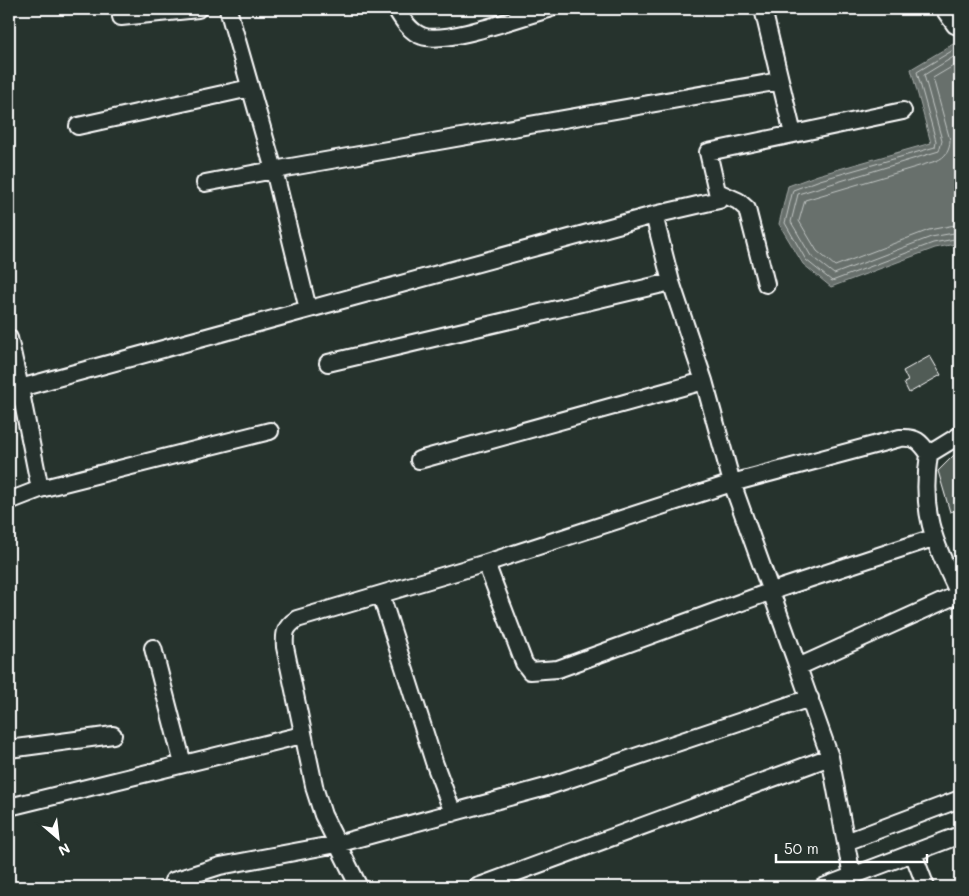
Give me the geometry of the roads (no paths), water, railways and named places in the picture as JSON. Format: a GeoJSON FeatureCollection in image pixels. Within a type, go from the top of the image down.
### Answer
{"type":"FeatureCollection","features":[{"type":"Feature","properties":{"kind":"street"},"geometry":{"type":"LineString","coordinates":[[121,17],[198,9]]}},
{"type":"Feature","properties":{"kind":"street"},"geometry":{"type":"LineString","coordinates":[[228,9],[274,170],[308,309]]}},
{"type":"Feature","properties":{"kind":"street"},"geometry":{"type":"LineString","coordinates":[[396,9],[406,25],[422,36],[446,38],[549,9]]}},
{"type":"Feature","properties":{"kind":"street"},"geometry":{"type":"LineString","coordinates":[[763,9],[793,134]]}},
{"type":"Feature","properties":{"kind":"street"},"geometry":{"type":"LineString","coordinates":[[944,9],[955,25],[960,26]]}},
{"type":"Feature","properties":{"kind":"street"},"geometry":{"type":"LineString","coordinates":[[205,183],[780,81]]}},
{"type":"Feature","properties":{"kind":"street"},"geometry":{"type":"LineString","coordinates":[[78,126],[250,88]]}},
{"type":"Feature","properties":{"kind":"street"},"geometry":{"type":"LineString","coordinates":[[20,388],[654,215],[719,200],[708,152],[903,111]]}},
{"type":"Feature","properties":{"kind":"street"},"geometry":{"type":"LineString","coordinates":[[718,192],[738,201],[747,209],[766,284]]}},
{"type":"Feature","properties":{"kind":"street"},"geometry":{"type":"LineString","coordinates":[[654,215],[671,282],[704,381],[732,483],[830,756],[852,876]]}},
{"type":"Feature","properties":{"kind":"street"},"geometry":{"type":"LineString","coordinates":[[328,363],[671,282]]}},
{"type":"Feature","properties":{"kind":"street"},"geometry":{"type":"LineString","coordinates":[[9,338],[40,489]]}},
{"type":"Feature","properties":{"kind":"street"},"geometry":{"type":"LineString","coordinates":[[419,460],[704,381]]}},
{"type":"Feature","properties":{"kind":"street"},"geometry":{"type":"LineString","coordinates":[[9,501],[40,489],[270,430]]}},
{"type":"Feature","properties":{"kind":"street"},"geometry":{"type":"LineString","coordinates":[[928,454],[960,435]]}},
{"type":"Feature","properties":{"kind":"street"},"geometry":{"type":"LineString","coordinates":[[359,887],[323,814],[315,790],[302,735],[284,634],[287,625],[296,619],[486,563],[732,483],[900,438],[920,440],[928,454],[925,496],[933,538],[960,596],[798,667]]}},
{"type":"Feature","properties":{"kind":"street"},"geometry":{"type":"LineString","coordinates":[[486,563],[524,663],[530,670],[558,669],[772,591],[933,538]]}},
{"type":"Feature","properties":{"kind":"street"},"geometry":{"type":"LineString","coordinates":[[381,595],[434,762],[453,813]]}},
{"type":"Feature","properties":{"kind":"street"},"geometry":{"type":"LineString","coordinates":[[153,648],[183,764]]}},
{"type":"Feature","properties":{"kind":"street"},"geometry":{"type":"LineString","coordinates":[[173,881],[220,866],[338,844],[546,787],[810,698]]}},
{"type":"Feature","properties":{"kind":"street"},"geometry":{"type":"LineString","coordinates":[[10,744],[113,735]]}},
{"type":"Feature","properties":{"kind":"street"},"geometry":{"type":"LineString","coordinates":[[9,807],[302,735]]}},
{"type":"Feature","properties":{"kind":"street"},"geometry":{"type":"LineString","coordinates":[[477,887],[830,756]]}},
{"type":"Feature","properties":{"kind":"street"},"geometry":{"type":"LineString","coordinates":[[846,842],[960,799]]}},
{"type":"Feature","properties":{"kind":"street"},"geometry":{"type":"LineString","coordinates":[[831,886],[852,876],[960,835]]}},
{"type":"Feature","properties":{"kind":"street"},"geometry":{"type":"LineString","coordinates":[[914,853],[926,887]]}},
{"type":"Feature","properties":{"kind":"water"},"geometry":{"type":"Polygon","coordinates":[[[960,40],[960,243],[935,248],[831,287],[803,264],[779,224],[788,186],[818,175],[931,143],[911,69],[960,40]]]}}]}
